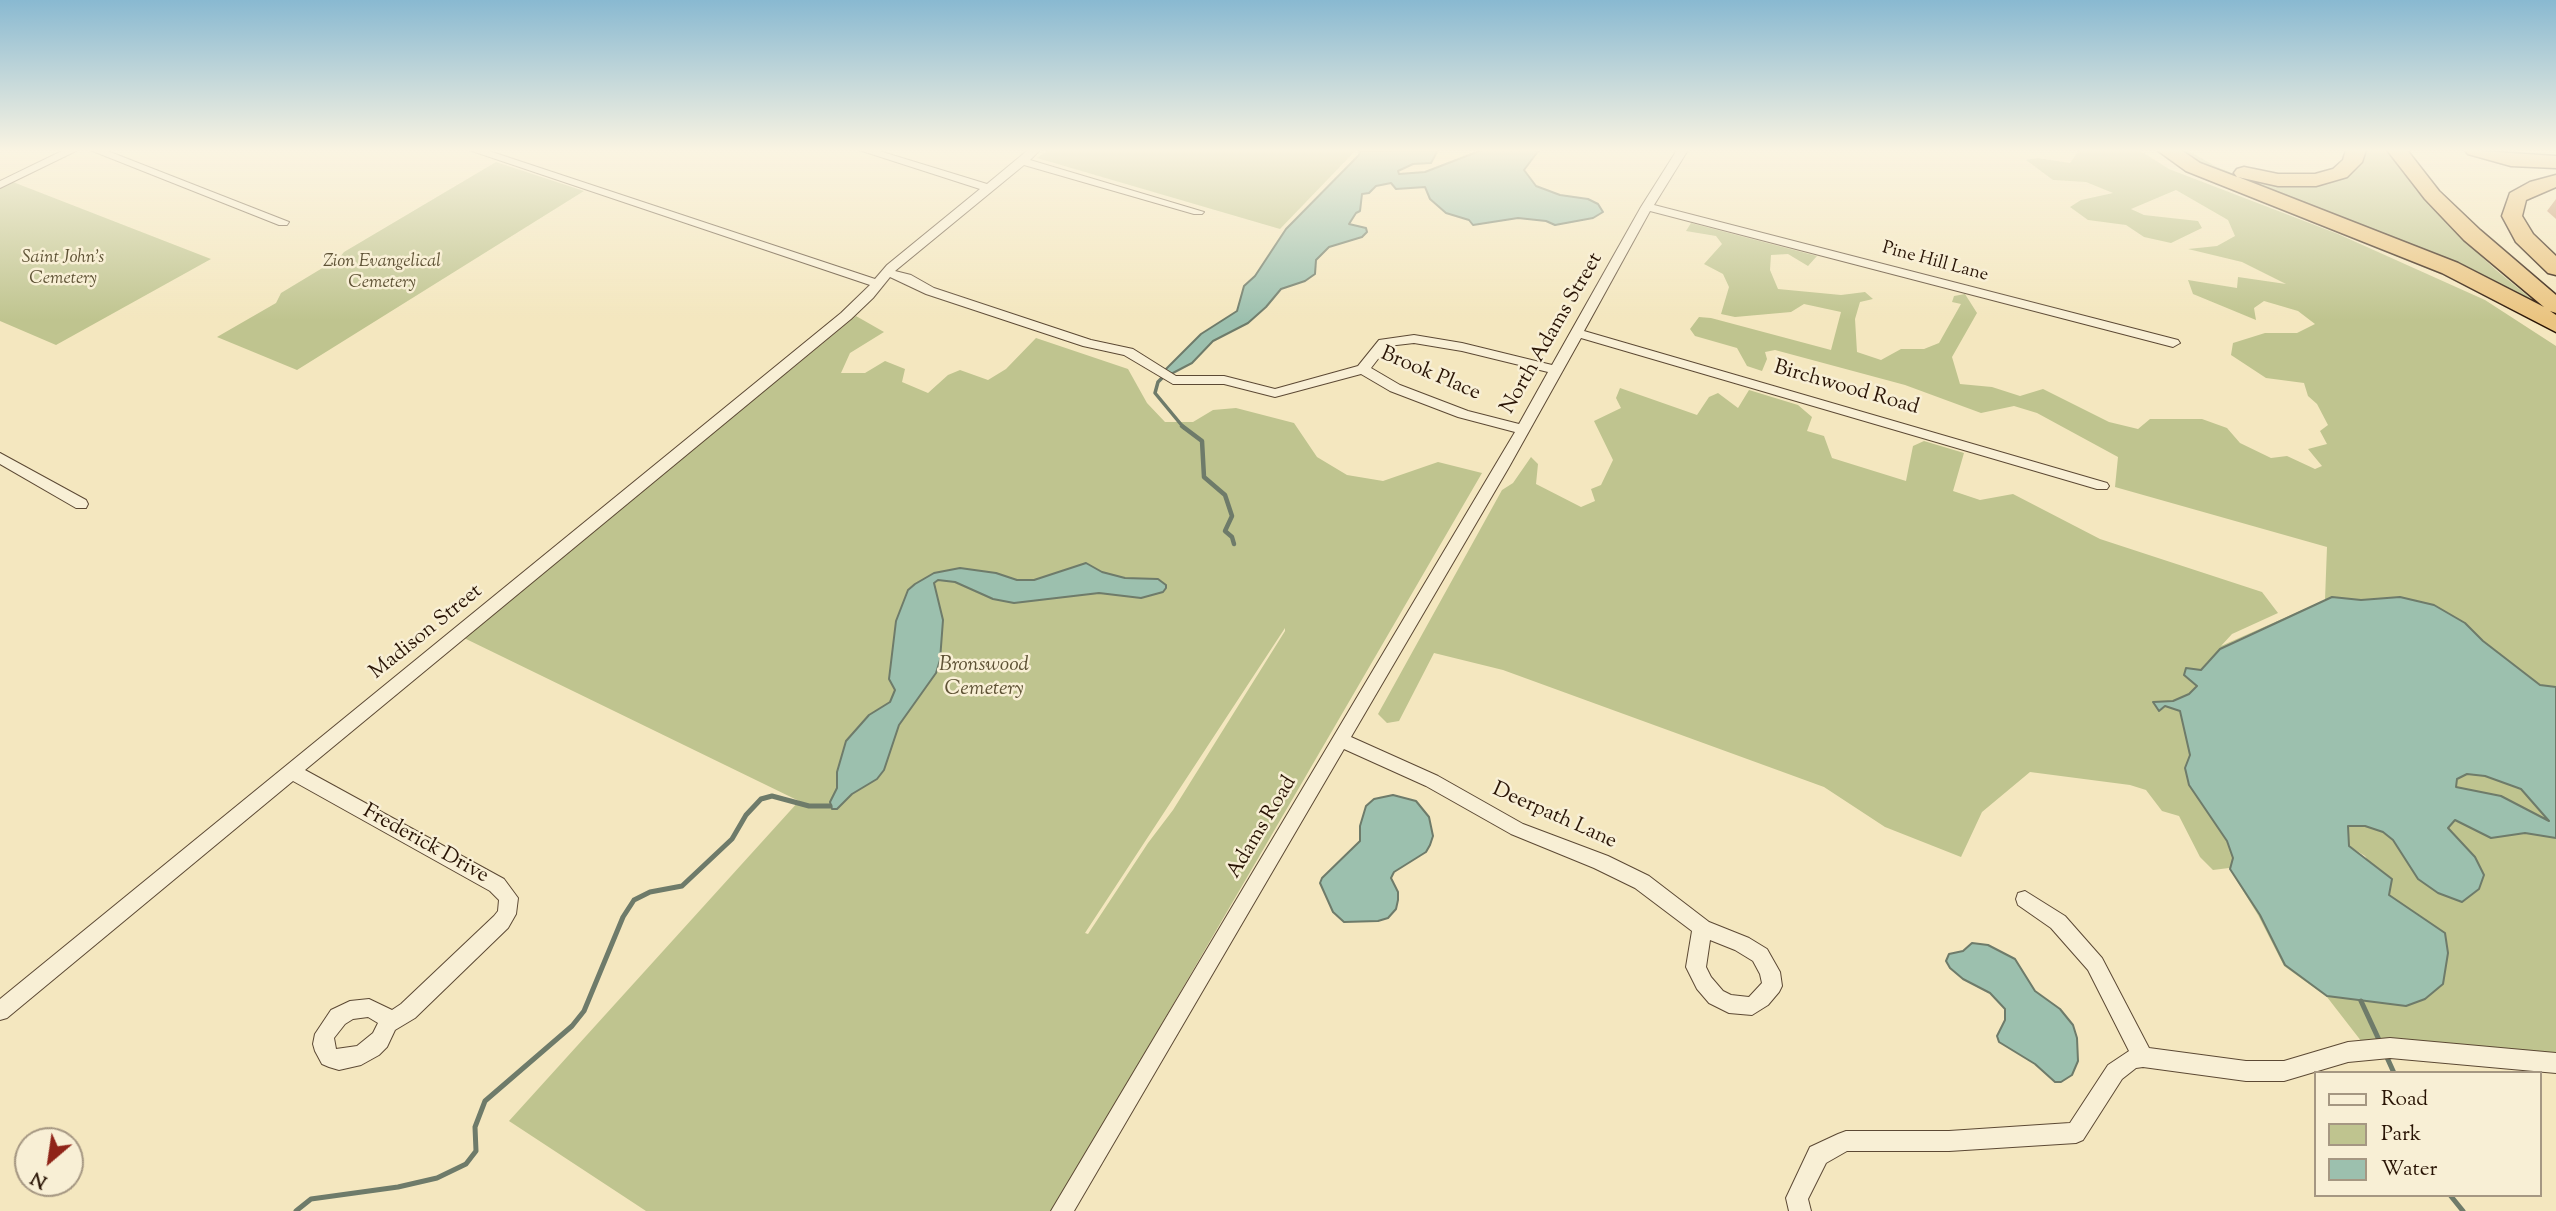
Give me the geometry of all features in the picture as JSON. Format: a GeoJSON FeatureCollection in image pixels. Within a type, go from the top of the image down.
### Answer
{"type":"FeatureCollection","features":[{"type":"Feature","properties":{"kind":"highway"},"geometry":{"type":"LineString","coordinates":[[2294,207],[2450,268],[2528,307],[2556,325]]}},
{"type":"Feature","properties":{"kind":"highway"},"geometry":{"type":"LineString","coordinates":[[2444,207],[2472,235],[2556,306]]}},
{"type":"Feature","properties":{"kind":"highway"},"geometry":{"type":"LineString","coordinates":[[2465,207],[2493,235],[2556,288]]}},
{"type":"Feature","properties":{"kind":"highway"},"geometry":{"type":"LineString","coordinates":[[2514,207],[2512,216],[2524,237],[2556,268]]}},
{"type":"Feature","properties":{"kind":"street"},"geometry":{"type":"LineString","coordinates":[[243,207],[283,222]]}},
{"type":"Feature","properties":{"kind":"street"},"geometry":{"type":"LineString","coordinates":[[654,207],[882,278],[906,278],[930,291],[1088,343],[1128,352],[1173,380],[1224,380],[1275,393],[1363,369]]}},
{"type":"Feature","properties":{"kind":"street","name":"Madison Street"},"geometry":{"type":"LineString","coordinates":[[0,1011],[846,316],[882,278],[967,207]]}},
{"type":"Feature","properties":{"kind":"street"},"geometry":{"type":"LineString","coordinates":[[1179,207],[1198,212]]}},
{"type":"Feature","properties":{"kind":"street","name":"North Adams Street"},"geometry":{"type":"LineString","coordinates":[[1502,467],[1647,207]]}},
{"type":"Feature","properties":{"kind":"street","name":"Pine Hill Lane"},"geometry":{"type":"LineString","coordinates":[[1647,207],[2173,343]]}},
{"type":"Feature","properties":{"kind":"street","name":"Birchwood Road"},"geometry":{"type":"LineString","coordinates":[[1578,333],[2102,486]]}},
{"type":"Feature","properties":{"kind":"street","name":"Brook Place"},"geometry":{"type":"LineString","coordinates":[[1521,429],[1463,414],[1395,388],[1363,369],[1384,343],[1414,339],[1462,347],[1555,370]]}},
{"type":"Feature","properties":{"kind":"street"},"geometry":{"type":"LineString","coordinates":[[0,458],[80,504]]}},
{"type":"Feature","properties":{"kind":"street","name":"Adams Road"},"geometry":{"type":"LineString","coordinates":[[1062,1211],[1502,467]]}},
{"type":"Feature","properties":{"kind":"street","name":"Deerpath Lane"},"geometry":{"type":"LineString","coordinates":[[1342,741],[1432,781],[1517,829],[1601,862],[1642,882],[1703,928],[1742,944],[1760,955],[1770,972],[1772,986],[1752,1006],[1729,1004],[1716,997],[1704,983],[1696,967],[1703,928]]}},
{"type":"Feature","properties":{"kind":"street","name":"Frederick Drive"},"geometry":{"type":"LineString","coordinates":[[291,771],[497,885],[509,898],[507,914],[501,922],[408,1011],[388,1023]]}},
{"type":"Feature","properties":{"kind":"street"},"geometry":{"type":"LineString","coordinates":[[2025,899],[2058,922],[2095,964],[2143,1057]]}},
{"type":"Feature","properties":{"kind":"street"},"geometry":{"type":"LineString","coordinates":[[1800,1211],[1797,1198],[1818,1155],[1846,1141],[1949,1142],[2076,1133],[2115,1072],[2131,1060],[2143,1057],[2208,1067],[2284,1071],[2348,1052],[2385,1048],[2556,1063]]}},
{"type":"Feature","properties":{"kind":"green space","name":"Saint John's Cemetery"},"geometry":{"type":"Polygon","coordinates":[[[0,207],[76,207],[211,259],[56,345],[0,321],[0,207]]]}},
{"type":"Feature","properties":{"kind":"green space","name":"Zion Evangelical Cemetery"},"geometry":{"type":"Polygon","coordinates":[[[421,207],[559,207],[297,370],[217,337],[276,303],[281,293],[339,258],[344,252],[421,207]]]}},
{"type":"Feature","properties":{"kind":"green space"},"geometry":{"type":"Polygon","coordinates":[[[1203,207],[1302,207],[1280,229],[1203,207]]]}},
{"type":"Feature","properties":{"kind":"green space"},"geometry":{"type":"Polygon","coordinates":[[[2070,207],[2137,207],[2131,209],[2144,215],[2198,221],[2202,228],[2171,243],[2144,237],[2126,225],[2088,220],[2070,207]]]}},
{"type":"Feature","properties":{"kind":"green space"},"geometry":{"type":"Polygon","coordinates":[[[2205,207],[2267,207],[2338,234],[2485,300],[2556,346],[2556,687],[2540,685],[2483,641],[2465,623],[2400,597],[2361,600],[2332,597],[2233,642],[2207,662],[2201,671],[2184,675],[2197,686],[2189,694],[2173,701],[2153,702],[2180,711],[2190,755],[2185,768],[2189,784],[2227,841],[2233,858],[2230,869],[2260,915],[2285,965],[2327,996],[2406,1006],[2425,999],[2445,933],[2389,895],[2365,856],[2349,846],[2348,826],[2365,826],[2383,832],[2393,840],[2418,879],[2459,841],[2448,828],[2455,820],[2491,838],[2524,833],[2556,838],[2556,1063],[2365,1046],[2327,997],[2284,966],[2258,915],[2229,868],[2213,870],[2200,857],[2179,816],[2162,811],[2146,790],[2130,785],[2030,772],[1982,812],[1961,857],[1885,827],[1824,787],[1503,670],[1434,653],[1399,721],[1387,723],[1378,714],[1502,490],[1513,483],[1531,457],[1538,464],[1536,484],[1581,507],[1595,501],[1591,489],[1601,485],[1613,460],[1594,421],[1621,408],[1616,398],[1620,388],[1697,415],[1709,397],[1718,393],[1738,408],[1749,390],[1798,405],[1812,417],[1807,431],[1824,436],[1832,458],[1906,481],[1913,446],[1924,441],[1964,453],[1953,491],[1980,500],[2013,494],[2100,539],[2262,592],[2278,613],[2232,634],[2221,646],[2325,600],[2327,547],[2115,487],[2118,457],[2037,413],[2014,406],[1981,413],[1905,385],[1775,350],[1765,352],[1767,359],[1762,371],[1747,366],[1737,348],[1695,336],[1690,329],[1699,317],[1711,318],[1831,350],[1841,312],[1804,304],[1791,312],[1735,317],[1721,314],[1729,287],[1723,274],[1704,264],[1722,244],[1716,236],[1686,231],[1691,223],[1817,256],[1808,266],[1788,254],[1771,255],[1770,270],[1778,289],[1841,295],[1865,292],[1873,299],[1860,302],[1855,319],[1857,352],[1881,360],[1901,349],[1924,349],[1939,343],[1961,304],[1952,302],[1954,296],[1965,294],[1977,313],[1952,357],[1960,384],[1992,387],[2020,396],[2043,389],[2109,422],[2138,429],[2150,419],[2202,419],[2227,428],[2240,443],[2271,458],[2287,456],[2315,469],[2322,466],[2308,449],[2327,444],[2320,431],[2328,425],[2317,404],[2308,396],[2304,383],[2266,378],[2231,355],[2233,343],[2265,333],[2297,333],[2315,324],[2298,311],[2264,301],[2254,308],[2256,320],[2193,294],[2188,280],[2237,288],[2238,277],[2286,284],[2242,262],[2188,249],[2217,246],[2235,236],[2228,220],[2205,207]]]}},
{"type":"Feature","properties":{"kind":"green space"},"geometry":{"type":"Polygon","coordinates":[[[2294,207],[2431,207],[2496,270],[2556,319],[2294,207]]]}},
{"type":"Feature","properties":{"kind":"green space","name":"Bronswood Cemetery"},"geometry":{"type":"Polygon","coordinates":[[[856,316],[884,332],[850,353],[841,373],[865,373],[885,361],[905,369],[902,382],[928,393],[948,375],[960,370],[988,380],[1006,369],[1036,338],[1128,369],[1147,403],[1165,422],[1193,422],[1213,410],[1236,408],[1294,423],[1317,457],[1347,475],[1383,481],[1438,462],[1482,473],[1053,1211],[646,1211],[509,1121],[799,801],[464,638],[784,371],[788,372],[856,316]],[[1285,628],[1085,933],[1088,934],[1173,810],[1285,628]]]}},
{"type":"Feature","properties":{"kind":"green space"},"geometry":{"type":"Polygon","coordinates":[[[2466,774],[2485,776],[2521,789],[2550,823],[2534,813],[2456,787],[2457,779],[2466,774]]]}},
{"type":"Feature","properties":{"kind":"water"},"geometry":{"type":"Polygon","coordinates":[[[1308,207],[1361,207],[1349,224],[1366,228],[1367,232],[1362,237],[1329,247],[1316,260],[1315,274],[1305,281],[1281,289],[1248,323],[1213,341],[1192,363],[1171,374],[1165,370],[1201,334],[1237,311],[1244,286],[1255,276],[1286,229],[1308,207]]]}},
{"type":"Feature","properties":{"kind":"water"},"geometry":{"type":"Polygon","coordinates":[[[1439,207],[1600,207],[1603,212],[1593,218],[1555,225],[1546,221],[1518,218],[1473,225],[1469,220],[1446,213],[1439,207]]]}},
{"type":"Feature","properties":{"kind":"water"},"geometry":{"type":"Polygon","coordinates":[[[1086,563],[1102,572],[1125,578],[1158,579],[1166,588],[1163,592],[1141,598],[1099,593],[1014,603],[993,599],[955,582],[938,580],[934,583],[943,620],[940,660],[936,673],[899,725],[884,770],[877,779],[852,794],[837,809],[832,809],[830,802],[837,788],[837,772],[846,741],[869,715],[890,702],[895,690],[889,679],[896,621],[908,590],[934,573],[960,568],[996,573],[1017,580],[1034,580],[1086,563]]]}},
{"type":"Feature","properties":{"kind":"water"},"geometry":{"type":"Polygon","coordinates":[[[2332,597],[2361,600],[2400,597],[2434,605],[2465,623],[2483,641],[2540,685],[2556,687],[2556,838],[2525,833],[2491,838],[2455,820],[2448,828],[2475,857],[2484,875],[2479,889],[2462,902],[2438,893],[2418,879],[2393,840],[2383,832],[2365,826],[2348,826],[2349,846],[2392,879],[2389,895],[2445,933],[2448,953],[2443,984],[2425,999],[2406,1006],[2327,996],[2285,965],[2260,915],[2230,869],[2233,858],[2227,841],[2189,785],[2185,768],[2190,755],[2180,711],[2165,706],[2159,711],[2153,702],[2173,701],[2189,694],[2197,686],[2184,675],[2186,668],[2201,670],[2220,649],[2332,597]],[[2467,774],[2457,779],[2456,787],[2501,796],[2549,821],[2521,789],[2485,776],[2467,774]]]}},
{"type":"Feature","properties":{"kind":"water"},"geometry":{"type":"Polygon","coordinates":[[[1393,795],[1416,801],[1429,817],[1433,836],[1430,845],[1426,852],[1394,872],[1391,878],[1398,892],[1398,900],[1396,909],[1388,918],[1344,922],[1333,912],[1320,883],[1360,841],[1360,826],[1366,806],[1374,799],[1393,795]]]}},
{"type":"Feature","properties":{"kind":"water"},"geometry":{"type":"Polygon","coordinates":[[[1972,943],[1988,945],[2015,959],[2035,991],[2060,1009],[2073,1025],[2077,1038],[2078,1061],[2072,1075],[2061,1082],[2055,1082],[2035,1064],[1999,1042],[1997,1036],[2005,1020],[2005,1009],[1990,993],[1963,979],[1946,961],[1949,954],[1963,951],[1972,943]]]}},
{"type":"Feature","properties":{"kind":"waterway"},"geometry":{"type":"LineString","coordinates":[[1165,375],[1158,382],[1155,393],[1183,427]]}},
{"type":"Feature","properties":{"kind":"waterway"},"geometry":{"type":"LineString","coordinates":[[1183,427],[1202,441],[1204,477],[1225,495],[1232,516],[1225,531],[1232,537],[1234,544]]}},
{"type":"Feature","properties":{"kind":"waterway"},"geometry":{"type":"LineString","coordinates":[[296,1211],[311,1199],[398,1187],[437,1178],[466,1164],[476,1151],[475,1127],[485,1101],[572,1026],[584,1011],[623,917],[634,900],[650,892],[682,886],[732,839],[746,815],[761,799],[772,796],[809,806],[830,806]]}},
{"type":"Feature","properties":{"kind":"waterway"},"geometry":{"type":"LineString","coordinates":[[2361,1001],[2380,1042]]}},
{"type":"Feature","properties":{"kind":"waterway"},"geometry":{"type":"LineString","coordinates":[[2385,1053],[2393,1071]]}},
{"type":"Feature","properties":{"kind":"waterway"},"geometry":{"type":"LineString","coordinates":[[2452,1197],[2463,1211]]}}]}
